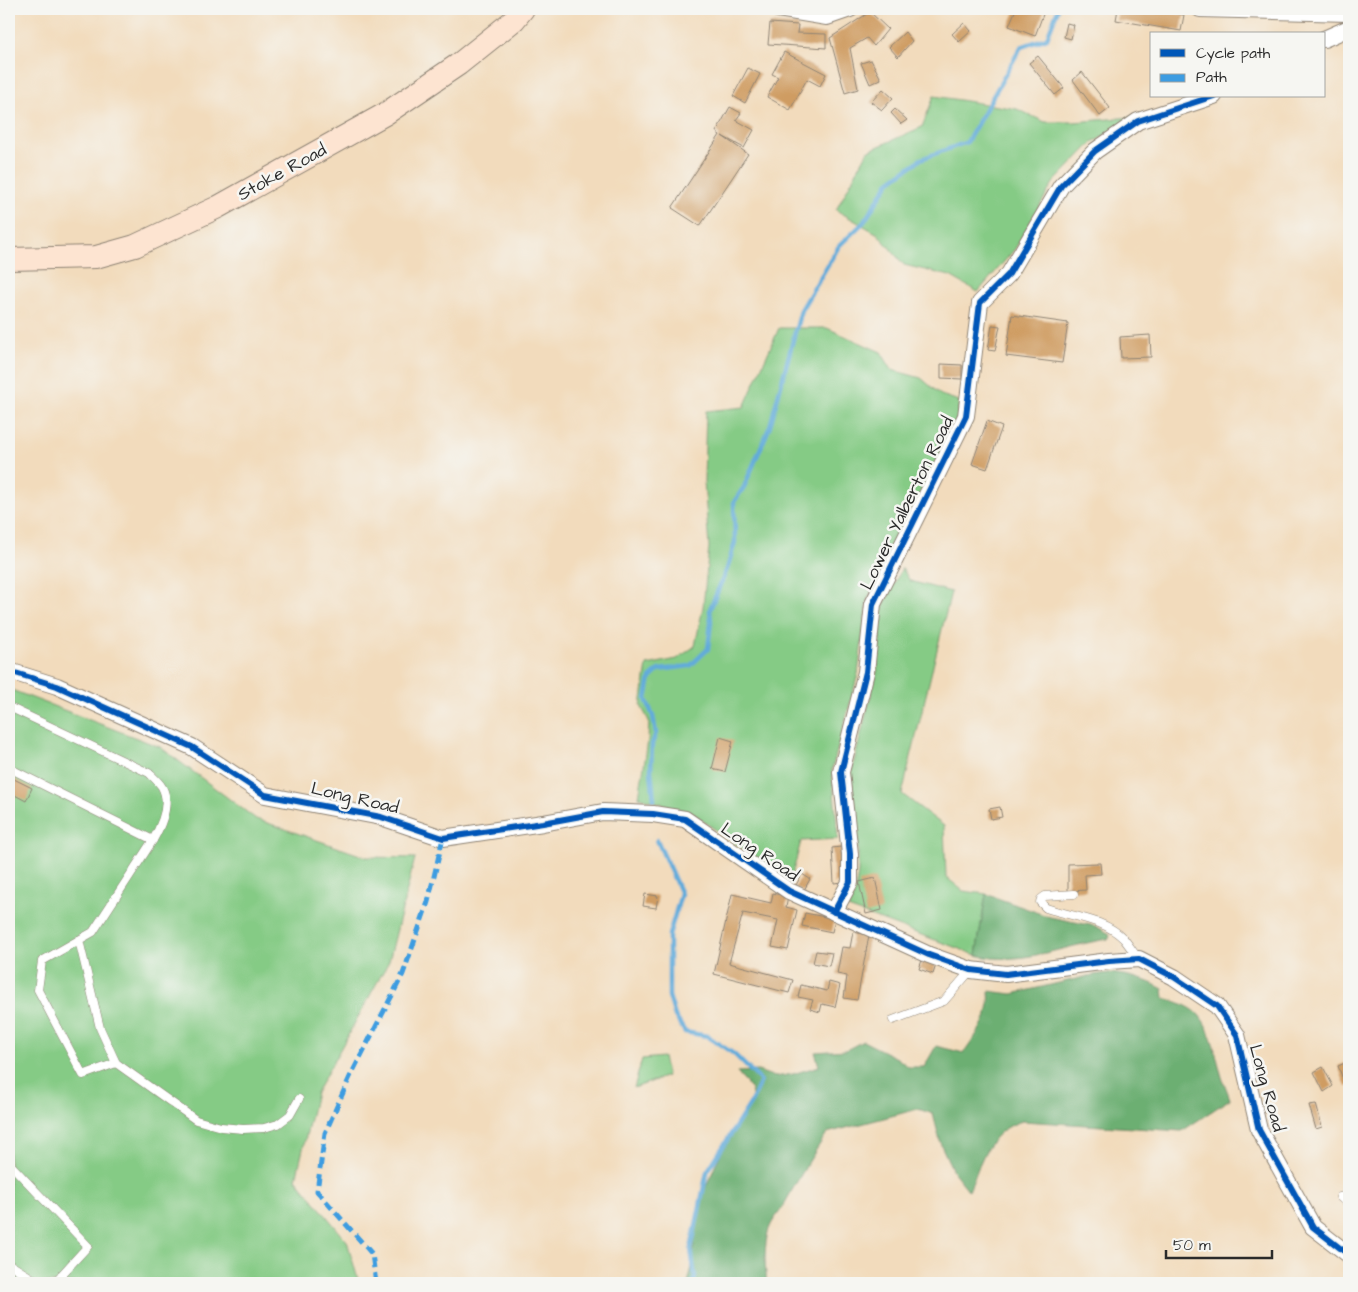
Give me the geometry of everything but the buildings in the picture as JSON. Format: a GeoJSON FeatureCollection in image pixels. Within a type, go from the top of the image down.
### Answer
{"type":"FeatureCollection","features":[{"type":"Feature","properties":{"kind":"street","name":"Stoke Road"},"geometry":{"type":"LineString","coordinates":[[9,259],[96,257],[135,246],[218,207],[385,114],[458,64],[514,20],[523,9]]}},
{"type":"Feature","properties":{"kind":"street"},"geometry":{"type":"LineString","coordinates":[[778,9],[826,17],[850,9]]}},
{"type":"Feature","properties":{"kind":"street"},"geometry":{"type":"LineString","coordinates":[[1200,9],[1349,13]]}},
{"type":"Feature","properties":{"kind":"street"},"geometry":{"type":"LineString","coordinates":[[1326,38],[1349,28]]}},
{"type":"Feature","properties":{"kind":"street","name":"Lower Yalberton Road"},"geometry":{"type":"LineString","coordinates":[[834,912],[850,882],[850,854],[841,772],[866,672],[873,604],[966,416],[980,303],[1009,274],[1061,186],[1095,151],[1138,121],[1208,98]]}},
{"type":"Feature","properties":{"kind":"street","name":"Long Road"},"geometry":{"type":"LineString","coordinates":[[9,671],[58,686],[192,747],[265,795],[381,817],[443,838],[603,812],[653,814],[685,819],[789,891],[928,955],[971,970],[1006,974],[1139,959],[1174,976],[1217,1006],[1237,1036],[1260,1130],[1313,1227],[1349,1255]]}},
{"type":"Feature","properties":{"kind":"lane"},"geometry":{"type":"LineString","coordinates":[[9,707],[149,772],[163,788],[165,803],[162,825],[93,932],[42,961],[38,990],[84,1075],[116,1063]]}},
{"type":"Feature","properties":{"kind":"lane"},"geometry":{"type":"LineString","coordinates":[[9,768],[153,840]]}},
{"type":"Feature","properties":{"kind":"lane"},"geometry":{"type":"LineString","coordinates":[[1074,894],[1045,896],[1040,902],[1046,908],[1096,921],[1123,938],[1139,959]]}},
{"type":"Feature","properties":{"kind":"lane"},"geometry":{"type":"LineString","coordinates":[[79,940],[100,1028],[116,1063],[196,1120],[222,1127],[264,1128],[278,1124],[290,1115],[299,1099]]}},
{"type":"Feature","properties":{"kind":"lane"},"geometry":{"type":"LineString","coordinates":[[893,1020],[944,1001],[971,970]]}},
{"type":"Feature","properties":{"kind":"lane"},"geometry":{"type":"LineString","coordinates":[[9,1163],[88,1246],[54,1283]]}},
{"type":"Feature","properties":{"kind":"lane"},"geometry":{"type":"LineString","coordinates":[[1349,1195],[1340,1197],[1349,1205]]}},
{"type":"Feature","properties":{"kind":"lane"},"geometry":{"type":"LineString","coordinates":[[9,1264],[40,1283]]}},
{"type":"Feature","properties":{"kind":"green space"},"geometry":{"type":"Polygon","coordinates":[[[934,96],[1017,109],[1045,122],[1074,122],[1133,117],[1091,144],[1053,183],[1015,249],[978,292],[950,276],[904,265],[878,234],[836,210],[868,151],[922,127],[934,96]]]}},
{"type":"Feature","properties":{"kind":"green space"},"geometry":{"type":"Polygon","coordinates":[[[779,328],[827,328],[881,352],[892,370],[921,378],[941,395],[959,401],[957,419],[867,600],[858,674],[832,769],[838,839],[801,841],[790,883],[692,813],[639,797],[648,741],[649,721],[641,706],[647,665],[677,659],[695,646],[703,607],[709,547],[704,481],[706,411],[744,407],[779,328]]]}},
{"type":"Feature","properties":{"kind":"green space"},"geometry":{"type":"Polygon","coordinates":[[[902,568],[910,581],[951,592],[902,794],[944,826],[946,877],[963,891],[986,894],[976,955],[848,908],[855,892],[858,872],[858,839],[851,773],[877,672],[883,607],[902,568]]]}},
{"type":"Feature","properties":{"kind":"green space"},"geometry":{"type":"Polygon","coordinates":[[[9,689],[160,747],[256,819],[366,857],[415,858],[389,961],[316,1093],[296,1179],[347,1241],[359,1283],[9,1283],[9,689]]]}},
{"type":"Feature","properties":{"kind":"green space"},"geometry":{"type":"Polygon","coordinates":[[[986,894],[1050,917],[1095,926],[1110,934],[1109,939],[1026,957],[993,958],[976,955],[986,894]]]}},
{"type":"Feature","properties":{"kind":"green space"},"geometry":{"type":"Polygon","coordinates":[[[1109,973],[1137,978],[1163,989],[1164,998],[1187,1006],[1199,1015],[1211,1037],[1230,1099],[1182,1131],[1022,1121],[1010,1126],[993,1140],[982,1158],[969,1191],[953,1171],[941,1145],[933,1114],[918,1109],[827,1133],[768,1232],[765,1254],[767,1283],[688,1283],[704,1191],[721,1153],[752,1102],[750,1088],[737,1072],[758,1071],[775,1077],[793,1074],[819,1066],[815,1052],[846,1050],[863,1041],[897,1058],[909,1067],[924,1067],[936,1046],[964,1053],[986,1016],[989,991],[1012,994],[1109,973]]]}},
{"type":"Feature","properties":{"kind":"green space"},"geometry":{"type":"Polygon","coordinates":[[[663,1057],[667,1076],[634,1088],[642,1059],[663,1057]]]}},
{"type":"Feature","properties":{"kind":"waterway"},"geometry":{"type":"LineString","coordinates":[[654,800],[651,771],[652,744],[656,733],[653,716],[646,699],[650,678],[659,670],[690,666],[708,649],[711,622],[710,609],[727,569],[735,542],[734,502],[744,487],[770,426],[801,310],[839,246],[864,222],[889,182],[921,159],[967,142],[1021,47],[1047,38],[1058,9]]}},
{"type":"Feature","properties":{"kind":"waterway"},"geometry":{"type":"LineString","coordinates":[[657,840],[681,894],[669,935],[669,996],[675,1016],[685,1032],[707,1036],[734,1054],[761,1081],[752,1101],[707,1172],[691,1249],[695,1277],[693,1283]]}},
{"type":"Feature","properties":{"kind":"marked path"},"geometry":{"type":"LineString","coordinates":[[376,1283],[372,1254],[317,1191],[325,1133],[350,1077],[403,974],[428,902],[443,838]]}},
{"type":"Feature","properties":{"kind":"cycle path"},"geometry":{"type":"LineString","coordinates":[[834,912],[850,882],[850,854],[841,772],[866,672],[873,604],[966,416],[980,303],[1009,274],[1061,186],[1095,151],[1138,121],[1208,98]]}},
{"type":"Feature","properties":{"kind":"cycle path"},"geometry":{"type":"LineString","coordinates":[[9,671],[57,686],[192,747],[265,795],[381,817],[443,838],[603,812],[653,814],[685,819],[789,891],[929,955],[971,970],[1006,974],[1139,959],[1174,977],[1217,1006],[1237,1035],[1259,1130],[1313,1227],[1349,1255]]}}]}
